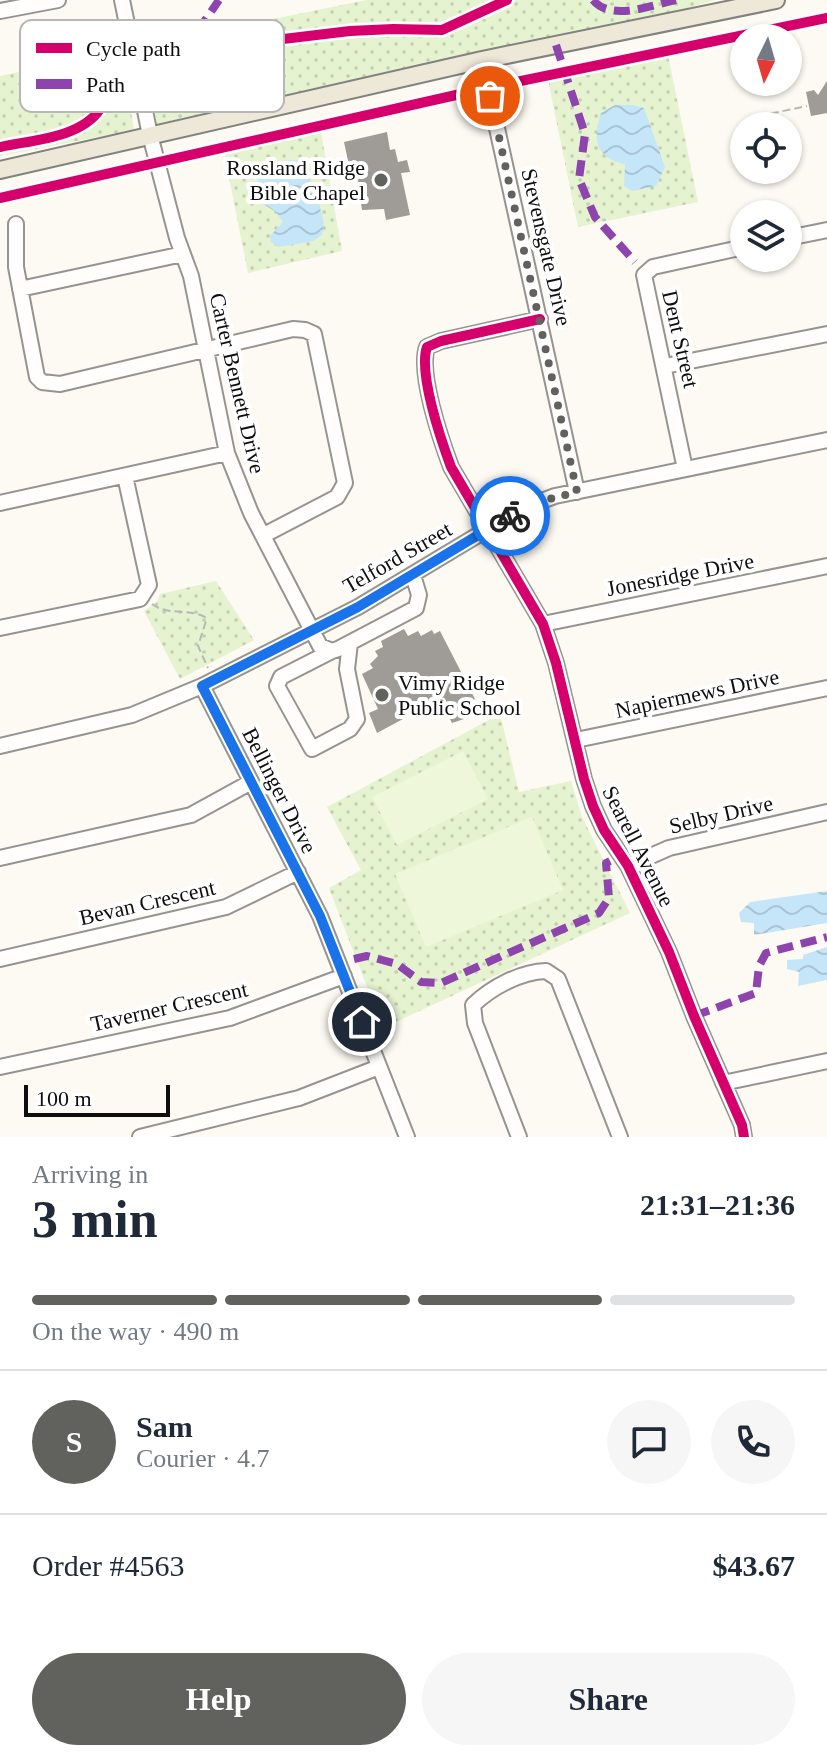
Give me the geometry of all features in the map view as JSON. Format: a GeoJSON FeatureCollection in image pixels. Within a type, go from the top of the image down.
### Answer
{"type":"FeatureCollection","features":[{"type":"Feature","properties":{"kind":"main road"},"geometry":{"type":"LineString","coordinates":[[284,105],[482,60],[776,0]]}},
{"type":"Feature","properties":{"kind":"main road"},"geometry":{"type":"LineString","coordinates":[[0,170],[252,112]]}},
{"type":"Feature","properties":{"kind":"street"},"geometry":{"type":"LineString","coordinates":[[0,10],[58,0]]}},
{"type":"Feature","properties":{"kind":"street","name":"Carter Bennett Drive"},"geometry":{"type":"LineString","coordinates":[[122,0],[126,20]]}},
{"type":"Feature","properties":{"kind":"street","name":"Stevensgate Drive"},"geometry":{"type":"LineString","coordinates":[[482,60],[577,492]]}},
{"type":"Feature","properties":{"kind":"street","name":"Carter Bennett Drive"},"geometry":{"type":"LineString","coordinates":[[145,112],[177,238],[191,276],[227,453],[245,499],[320,646],[332,651]]}},
{"type":"Feature","properties":{"kind":"street"},"geometry":{"type":"LineString","coordinates":[[16,224],[14,254],[37,377],[42,382],[60,384],[293,329],[314,334],[343,464],[344,489],[337,497],[264,535]]}},
{"type":"Feature","properties":{"kind":"street"},"geometry":{"type":"LineString","coordinates":[[802,235],[827,230]]}},
{"type":"Feature","properties":{"kind":"street","name":"Dent Street"},"geometry":{"type":"LineString","coordinates":[[685,469],[644,275],[653,267],[730,250]]}},
{"type":"Feature","properties":{"kind":"street"},"geometry":{"type":"LineString","coordinates":[[20,289],[183,254]]}},
{"type":"Feature","properties":{"kind":"street","name":"Searell Avenue"},"geometry":{"type":"LineString","coordinates":[[540,319],[431,343],[424,356],[424,368],[443,447],[451,467],[543,624],[593,806],[604,830],[628,866],[669,952],[742,1125],[744,1137]]}},
{"type":"Feature","properties":{"kind":"street"},"geometry":{"type":"LineString","coordinates":[[665,366],[827,334]]}},
{"type":"Feature","properties":{"kind":"street","name":"Telford Street"},"geometry":{"type":"LineString","coordinates":[[0,746],[132,715],[202,686],[358,607],[531,505],[577,492],[827,440]]}},
{"type":"Feature","properties":{"kind":"street"},"geometry":{"type":"LineString","coordinates":[[0,503],[227,453]]}},
{"type":"Feature","properties":{"kind":"street"},"geometry":{"type":"LineString","coordinates":[[0,628],[143,596],[149,585],[125,476]]}},
{"type":"Feature","properties":{"kind":"street","name":"Jonesridge Drive"},"geometry":{"type":"LineString","coordinates":[[543,624],[827,566]]}},
{"type":"Feature","properties":{"kind":"street"},"geometry":{"type":"LineString","coordinates":[[350,643],[347,669],[357,719],[350,729],[312,749],[277,686],[281,677],[416,608],[419,595],[413,575]]}},
{"type":"Feature","properties":{"kind":"street","name":"Bellinger Drive"},"geometry":{"type":"LineString","coordinates":[[202,686],[320,916],[407,1137]]}},
{"type":"Feature","properties":{"kind":"street","name":"Napiermews Drive"},"geometry":{"type":"LineString","coordinates":[[576,740],[827,688]]}},
{"type":"Feature","properties":{"kind":"street"},"geometry":{"type":"LineString","coordinates":[[0,858],[191,815],[251,782]]}},
{"type":"Feature","properties":{"kind":"street","name":"Selby Drive"},"geometry":{"type":"LineString","coordinates":[[628,866],[669,848],[827,812]]}},
{"type":"Feature","properties":{"kind":"street","name":"Bevan Crescent"},"geometry":{"type":"LineString","coordinates":[[0,959],[226,907],[298,872]]}},
{"type":"Feature","properties":{"kind":"street"},"geometry":{"type":"LineString","coordinates":[[519,1137],[475,1023],[473,1005],[484,994],[529,972],[546,971],[558,979],[620,1137]]}},
{"type":"Feature","properties":{"kind":"street","name":"Taverner Crescent"},"geometry":{"type":"LineString","coordinates":[[0,1067],[230,1018],[344,976]]}},
{"type":"Feature","properties":{"kind":"street"},"geometry":{"type":"LineString","coordinates":[[723,1083],[827,1061]]}},
{"type":"Feature","properties":{"kind":"street"},"geometry":{"type":"LineString","coordinates":[[140,1137],[299,1098],[379,1067]]}},
{"type":"Feature","properties":{"kind":"path"},"geometry":{"type":"LineString","coordinates":[[778,112],[807,106]]}},
{"type":"Feature","properties":{"kind":"path"},"geometry":{"type":"LineString","coordinates":[[143,596],[157,608],[205,617],[198,646],[208,669]]}},
{"type":"Feature","properties":{"kind":"green space"},"geometry":{"type":"Polygon","coordinates":[[[366,0],[715,0],[670,13],[284,97],[284,20],[268,20],[366,0]]]}},
{"type":"Feature","properties":{"kind":"green space"},"geometry":{"type":"Polygon","coordinates":[[[668,55],[698,202],[578,227],[548,80],[668,55]]]}},
{"type":"Feature","properties":{"kind":"green space"},"geometry":{"type":"Polygon","coordinates":[[[20,72],[20,112],[131,112],[134,130],[0,156],[0,76],[20,72]]]}},
{"type":"Feature","properties":{"kind":"green space"},"geometry":{"type":"Polygon","coordinates":[[[155,112],[212,112],[157,124],[155,112]]]}},
{"type":"Feature","properties":{"kind":"green space"},"geometry":{"type":"Polygon","coordinates":[[[320,127],[342,251],[248,273],[224,152],[320,127]]]}},
{"type":"Feature","properties":{"kind":"green space"},"geometry":{"type":"Polygon","coordinates":[[[216,581],[254,640],[180,679],[144,611],[157,602],[160,594],[216,581]]]}},
{"type":"Feature","properties":{"kind":"green space"},"geometry":{"type":"Polygon","coordinates":[[[500,714],[519,792],[571,781],[582,817],[630,913],[383,1028],[329,888],[361,870],[327,807],[500,714]]]}},
{"type":"Feature","properties":{"kind":"green space"},"geometry":{"type":"Polygon","coordinates":[[[463,751],[488,799],[397,845],[372,797],[463,751]]]}},
{"type":"Feature","properties":{"kind":"green space"},"geometry":{"type":"Polygon","coordinates":[[[532,817],[563,890],[426,947],[395,874],[532,817]]]}},
{"type":"Feature","properties":{"kind":"water"},"geometry":{"type":"Polygon","coordinates":[[[615,105],[644,108],[665,167],[656,186],[632,191],[624,186],[625,164],[602,152],[597,139],[601,113],[615,105]]]}},
{"type":"Feature","properties":{"kind":"water"},"geometry":{"type":"Polygon","coordinates":[[[290,160],[307,162],[311,177],[301,191],[303,196],[316,191],[324,224],[322,235],[313,241],[279,247],[271,242],[270,236],[283,222],[276,212],[263,204],[256,172],[258,167],[290,160]]]}},
{"type":"Feature","properties":{"kind":"water"},"geometry":{"type":"Polygon","coordinates":[[[827,891],[827,923],[754,935],[754,923],[741,922],[739,913],[750,902],[827,891]]]}},
{"type":"Feature","properties":{"kind":"water"},"geometry":{"type":"Polygon","coordinates":[[[827,947],[827,980],[798,986],[799,972],[787,969],[787,960],[803,959],[803,955],[827,947]]]}},
{"type":"Feature","properties":{"kind":"building"},"geometry":{"type":"Polygon","coordinates":[[[827,81],[827,113],[811,116],[806,92],[814,90],[818,95],[827,81]]]}},
{"type":"Feature","properties":{"kind":"building","name":"Rossland Ridge Bible Chapel"},"geometry":{"type":"Polygon","coordinates":[[[387,132],[390,150],[395,149],[398,162],[407,160],[410,172],[401,173],[410,215],[386,220],[384,209],[362,210],[356,168],[350,170],[344,142],[387,132]]]}},
{"type":"Feature","properties":{"kind":"building"},"geometry":{"type":"Polygon","coordinates":[[[404,629],[408,636],[418,631],[421,636],[432,630],[434,634],[440,631],[475,699],[469,703],[473,709],[461,714],[464,719],[452,723],[440,699],[377,733],[369,713],[378,709],[362,674],[373,668],[370,664],[378,656],[375,651],[383,647],[381,641],[404,629]]]}},
{"type":"Feature","properties":{"kind":"marked path"},"geometry":{"type":"LineString","coordinates":[[205,20],[219,0]]}},
{"type":"Feature","properties":{"kind":"marked path"},"geometry":{"type":"LineString","coordinates":[[593,0],[601,7],[621,11],[676,0]]}},
{"type":"Feature","properties":{"kind":"marked path"},"geometry":{"type":"LineString","coordinates":[[556,45],[585,134],[579,179],[595,217],[635,262]]}},
{"type":"Feature","properties":{"kind":"marked path"},"geometry":{"type":"LineString","coordinates":[[354,959],[367,956],[397,964],[421,982],[441,983],[599,913],[609,898],[606,863],[610,861]]}},
{"type":"Feature","properties":{"kind":"marked path"},"geometry":{"type":"LineString","coordinates":[[694,1016],[756,993],[759,966],[766,953],[827,937]]}},
{"type":"Feature","properties":{"kind":"cycle path"},"geometry":{"type":"LineString","coordinates":[[284,39],[350,31],[442,30],[507,0]]}},
{"type":"Feature","properties":{"kind":"cycle path"},"geometry":{"type":"LineString","coordinates":[[0,198],[496,86],[827,18]]}},
{"type":"Feature","properties":{"kind":"cycle path"},"geometry":{"type":"LineString","coordinates":[[0,147],[68,132],[92,119],[98,112]]}},
{"type":"Feature","properties":{"kind":"cycle path"},"geometry":{"type":"LineString","coordinates":[[540,319],[441,341],[427,347],[426,373],[432,407],[451,467],[543,624],[593,806],[604,830],[628,866],[669,952],[742,1125],[744,1137]]}},
{"type":"Feature","properties":{"kind":"way so far"},"geometry":{"type":"LineString","coordinates":[[490,96],[577,492],[538,502],[510,516]]}},
{"type":"Feature","properties":{"kind":"place","name":"Rossland Ridge Bible Chapel"},"geometry":{"type":"Point","coordinates":[381,180]}},
{"type":"Feature","properties":{"kind":"place","name":"Vimy Ridge Public School"},"geometry":{"type":"Point","coordinates":[382,695]}},
{"type":"Feature","properties":{"kind":"route"},"geometry":{"type":"LineString","coordinates":[[362,1022],[320,916],[202,686],[358,607],[510,516]]}}]}
